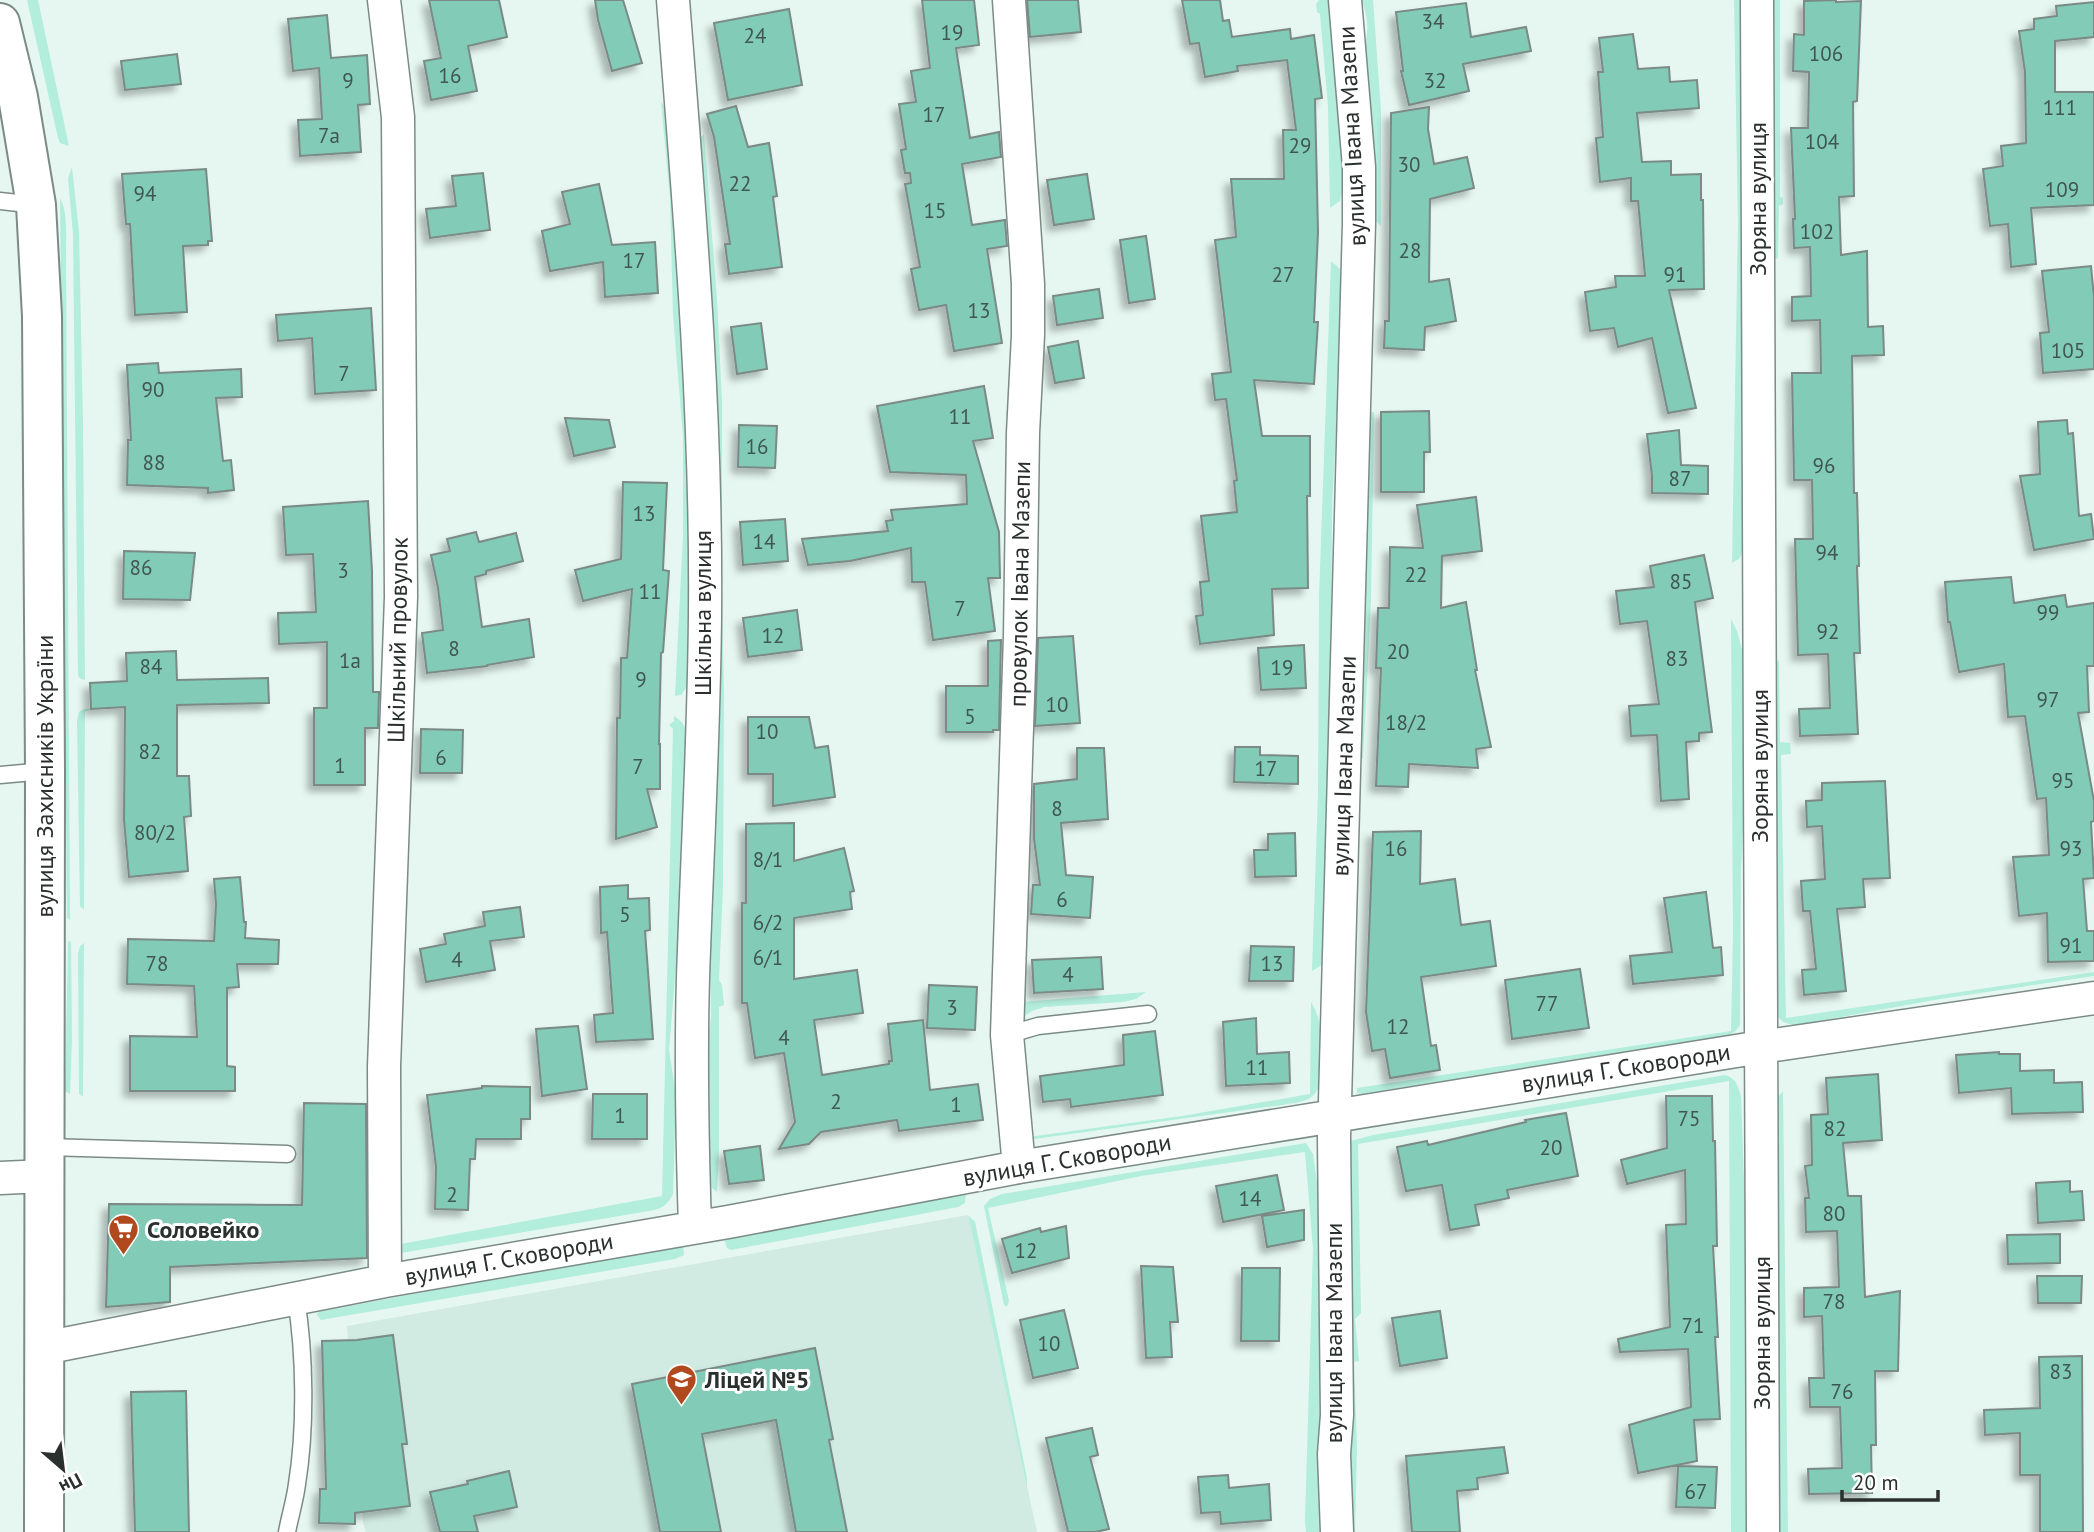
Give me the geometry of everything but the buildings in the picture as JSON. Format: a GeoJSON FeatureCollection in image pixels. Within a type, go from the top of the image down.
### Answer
{"type":"FeatureCollection","features":[{"type":"Feature","properties":{"kind":"street","name":"Шкільний провулок"},"geometry":{"type":"LineString","coordinates":[[384,0],[398,117],[401,597],[384,1067],[385,1280]]}},
{"type":"Feature","properties":{"kind":"street","name":"Шкільна вулиця"},"geometry":{"type":"LineString","coordinates":[[673,0],[703,453],[704,628],[691,1105],[695,1227]]}},
{"type":"Feature","properties":{"kind":"street","name":"провулок Івана Мазепи"},"geometry":{"type":"LineString","coordinates":[[1009,0],[1028,284],[1007,1035],[1019,1167]]}},
{"type":"Feature","properties":{"kind":"street","name":"вулиця Івана Мазепи"},"geometry":{"type":"LineString","coordinates":[[1337,1532],[1334,1454],[1337,1415],[1334,1116],[1359,223],[1359,167],[1345,0]]}},
{"type":"Feature","properties":{"kind":"street","name":"Зоряна вулиця"},"geometry":{"type":"LineString","coordinates":[[1757,0],[1763,1532]]}},
{"type":"Feature","properties":{"kind":"street","name":"вулиця Захисників України"},"geometry":{"type":"LineString","coordinates":[[0,23],[18,97],[18,203],[42,316],[46,771],[44,1532]]}},
{"type":"Feature","properties":{"kind":"street","name":"вулиця Г. Сковороди"},"geometry":{"type":"LineString","coordinates":[[44,1348],[385,1280],[695,1227],[1019,1167],[1761,1046],[2094,998]]}},
{"type":"Feature","properties":{"kind":"street"},"geometry":{"type":"LineString","coordinates":[[0,1178],[45,1161]]}},
{"type":"Feature","properties":{"kind":"lane"},"geometry":{"type":"LineString","coordinates":[[0,775],[46,771]]}},
{"type":"Feature","properties":{"kind":"lane"},"geometry":{"type":"LineString","coordinates":[[1007,1035],[1038,1026],[1148,1014]]}},
{"type":"Feature","properties":{"kind":"lane"},"geometry":{"type":"LineString","coordinates":[[45,1161],[287,1154]]}},
{"type":"Feature","properties":{"kind":"lane"},"geometry":{"type":"LineString","coordinates":[[286,1532],[297,1483],[303,1410],[301,1328],[296,1298]]}},
{"type":"Feature","properties":{"kind":"shaded area","name":"Ліцей №5"},"geometry":{"type":"Polygon","coordinates":[[[968,1215],[1037,1532],[366,1532],[363,1523],[347,1326],[968,1215]]]}},
{"type":"Feature","properties":{"kind":"green space"},"geometry":{"type":"Polygon","coordinates":[[[27,0],[38,0],[69,146],[60,143],[58,138],[27,0]]]}},
{"type":"Feature","properties":{"kind":"green space"},"geometry":{"type":"Polygon","coordinates":[[[1319,0],[1332,0],[1343,149],[1344,182],[1340,201],[1330,208],[1328,107],[1320,14],[1316,4],[1319,0]]]}},
{"type":"Feature","properties":{"kind":"green space"},"geometry":{"type":"Polygon","coordinates":[[[1361,0],[1373,0],[1381,111],[1381,226],[1372,218],[1363,48],[1367,37],[1367,24],[1361,0]]]}},
{"type":"Feature","properties":{"kind":"green space"},"geometry":{"type":"Polygon","coordinates":[[[1734,0],[1744,0],[1744,550],[1739,559],[1732,563],[1738,222],[1734,0]]]}},
{"type":"Feature","properties":{"kind":"green space"},"geometry":{"type":"Polygon","coordinates":[[[1767,0],[1780,0],[1780,197],[1783,198],[1783,204],[1779,206],[1778,259],[1773,257],[1767,0]]]}},
{"type":"Feature","properties":{"kind":"green space"},"geometry":{"type":"Polygon","coordinates":[[[661,102],[671,123],[694,519],[689,684],[681,695],[675,696],[683,535],[683,436],[673,315],[670,198],[661,102]]]}},
{"type":"Feature","properties":{"kind":"green space"},"geometry":{"type":"Polygon","coordinates":[[[704,134],[722,401],[724,695],[723,887],[719,980],[724,1005],[719,1007],[717,1192],[708,1181],[701,1088],[711,1018],[698,140],[704,134]]]}},
{"type":"Feature","properties":{"kind":"green space"},"geometry":{"type":"Polygon","coordinates":[[[72,167],[79,232],[85,680],[78,676],[73,234],[68,178],[72,167]]]}},
{"type":"Feature","properties":{"kind":"green space"},"geometry":{"type":"Polygon","coordinates":[[[60,198],[66,231],[70,920],[67,918],[60,198]]]}},
{"type":"Feature","properties":{"kind":"green space"},"geometry":{"type":"Polygon","coordinates":[[[410,214],[412,259],[407,373],[410,698],[395,996],[395,1245],[662,1196],[673,729],[669,725],[674,721],[674,716],[684,726],[689,740],[669,1050],[676,1095],[671,1198],[663,1206],[653,1210],[395,1254],[390,1245],[389,1234],[390,1043],[400,792],[407,702],[404,222],[410,214]]]}},
{"type":"Feature","properties":{"kind":"green space"},"geometry":{"type":"Polygon","coordinates":[[[1331,261],[1340,269],[1343,297],[1332,508],[1326,955],[1322,965],[1312,971],[1318,793],[1319,597],[1331,261]]]}},
{"type":"Feature","properties":{"kind":"green space"},"geometry":{"type":"Polygon","coordinates":[[[1374,412],[1371,601],[1363,759],[1357,755],[1367,413],[1374,412]]]}},
{"type":"Feature","properties":{"kind":"green space"},"geometry":{"type":"Polygon","coordinates":[[[1731,619],[1744,657],[1746,771],[1738,1028],[1721,1037],[1357,1093],[1357,1088],[1731,1031],[1731,619]]]}},
{"type":"Feature","properties":{"kind":"green space"},"geometry":{"type":"Polygon","coordinates":[[[1779,660],[1780,742],[1790,743],[1791,754],[1781,755],[1786,1018],[2094,972],[2094,976],[1940,999],[1797,1025],[1780,1019],[1776,1014],[1774,664],[1779,660]]]}},
{"type":"Feature","properties":{"kind":"green space"},"geometry":{"type":"Polygon","coordinates":[[[91,709],[85,712],[84,910],[80,906],[77,721],[79,712],[91,709]]]}},
{"type":"Feature","properties":{"kind":"green space"},"geometry":{"type":"Polygon","coordinates":[[[68,941],[71,942],[70,1094],[65,1091],[68,941]]]}},
{"type":"Feature","properties":{"kind":"green space"},"geometry":{"type":"Polygon","coordinates":[[[84,943],[83,1097],[79,1094],[78,954],[84,943]]]}},
{"type":"Feature","properties":{"kind":"green space"},"geometry":{"type":"Polygon","coordinates":[[[1146,992],[1136,999],[1123,1002],[1044,1007],[1023,1017],[1021,1002],[1146,992]]]}},
{"type":"Feature","properties":{"kind":"green space"},"geometry":{"type":"Polygon","coordinates":[[[1311,1002],[1319,1022],[1322,1054],[1319,1086],[1309,1099],[1027,1140],[1028,1137],[1182,1116],[1310,1094],[1311,1002]]]}},
{"type":"Feature","properties":{"kind":"green space"},"geometry":{"type":"Polygon","coordinates":[[[1725,1075],[1734,1080],[1741,1096],[1747,1265],[1746,1532],[1731,1532],[1729,1081],[1358,1144],[1361,1313],[1355,1319],[1359,1361],[1354,1362],[1357,1447],[1355,1532],[1347,1532],[1348,1147],[1351,1141],[1725,1075]]]}},
{"type":"Feature","properties":{"kind":"green space"},"geometry":{"type":"Polygon","coordinates":[[[1783,1091],[1788,1532],[1774,1532],[1774,1102],[1783,1091]]]}},
{"type":"Feature","properties":{"kind":"green space"},"geometry":{"type":"Polygon","coordinates":[[[1306,1143],[1313,1154],[1322,1218],[1324,1532],[1306,1532],[1305,1521],[1313,1249],[1305,1152],[1141,1176],[988,1208],[1009,1301],[1007,1307],[1004,1305],[984,1206],[990,1199],[1002,1194],[1306,1143]]]}},
{"type":"Feature","properties":{"kind":"green space"},"geometry":{"type":"Polygon","coordinates":[[[962,1192],[966,1194],[965,1203],[958,1207],[731,1250],[727,1248],[724,1239],[726,1235],[962,1192]]]}},
{"type":"Feature","properties":{"kind":"green space"},"geometry":{"type":"Polygon","coordinates":[[[968,1215],[975,1222],[1027,1487],[968,1215]]]}},
{"type":"Feature","properties":{"kind":"green space"},"geometry":{"type":"Polygon","coordinates":[[[678,1244],[683,1246],[684,1255],[675,1259],[321,1320],[317,1315],[318,1312],[678,1244]]]}},
{"type":"Feature","properties":{"kind":"place","name":"Соловейко"},"geometry":{"type":"Point","coordinates":[124,1257]}},
{"type":"Feature","properties":{"kind":"place","name":"Ліцей №5"},"geometry":{"type":"Point","coordinates":[682,1407]}}]}
